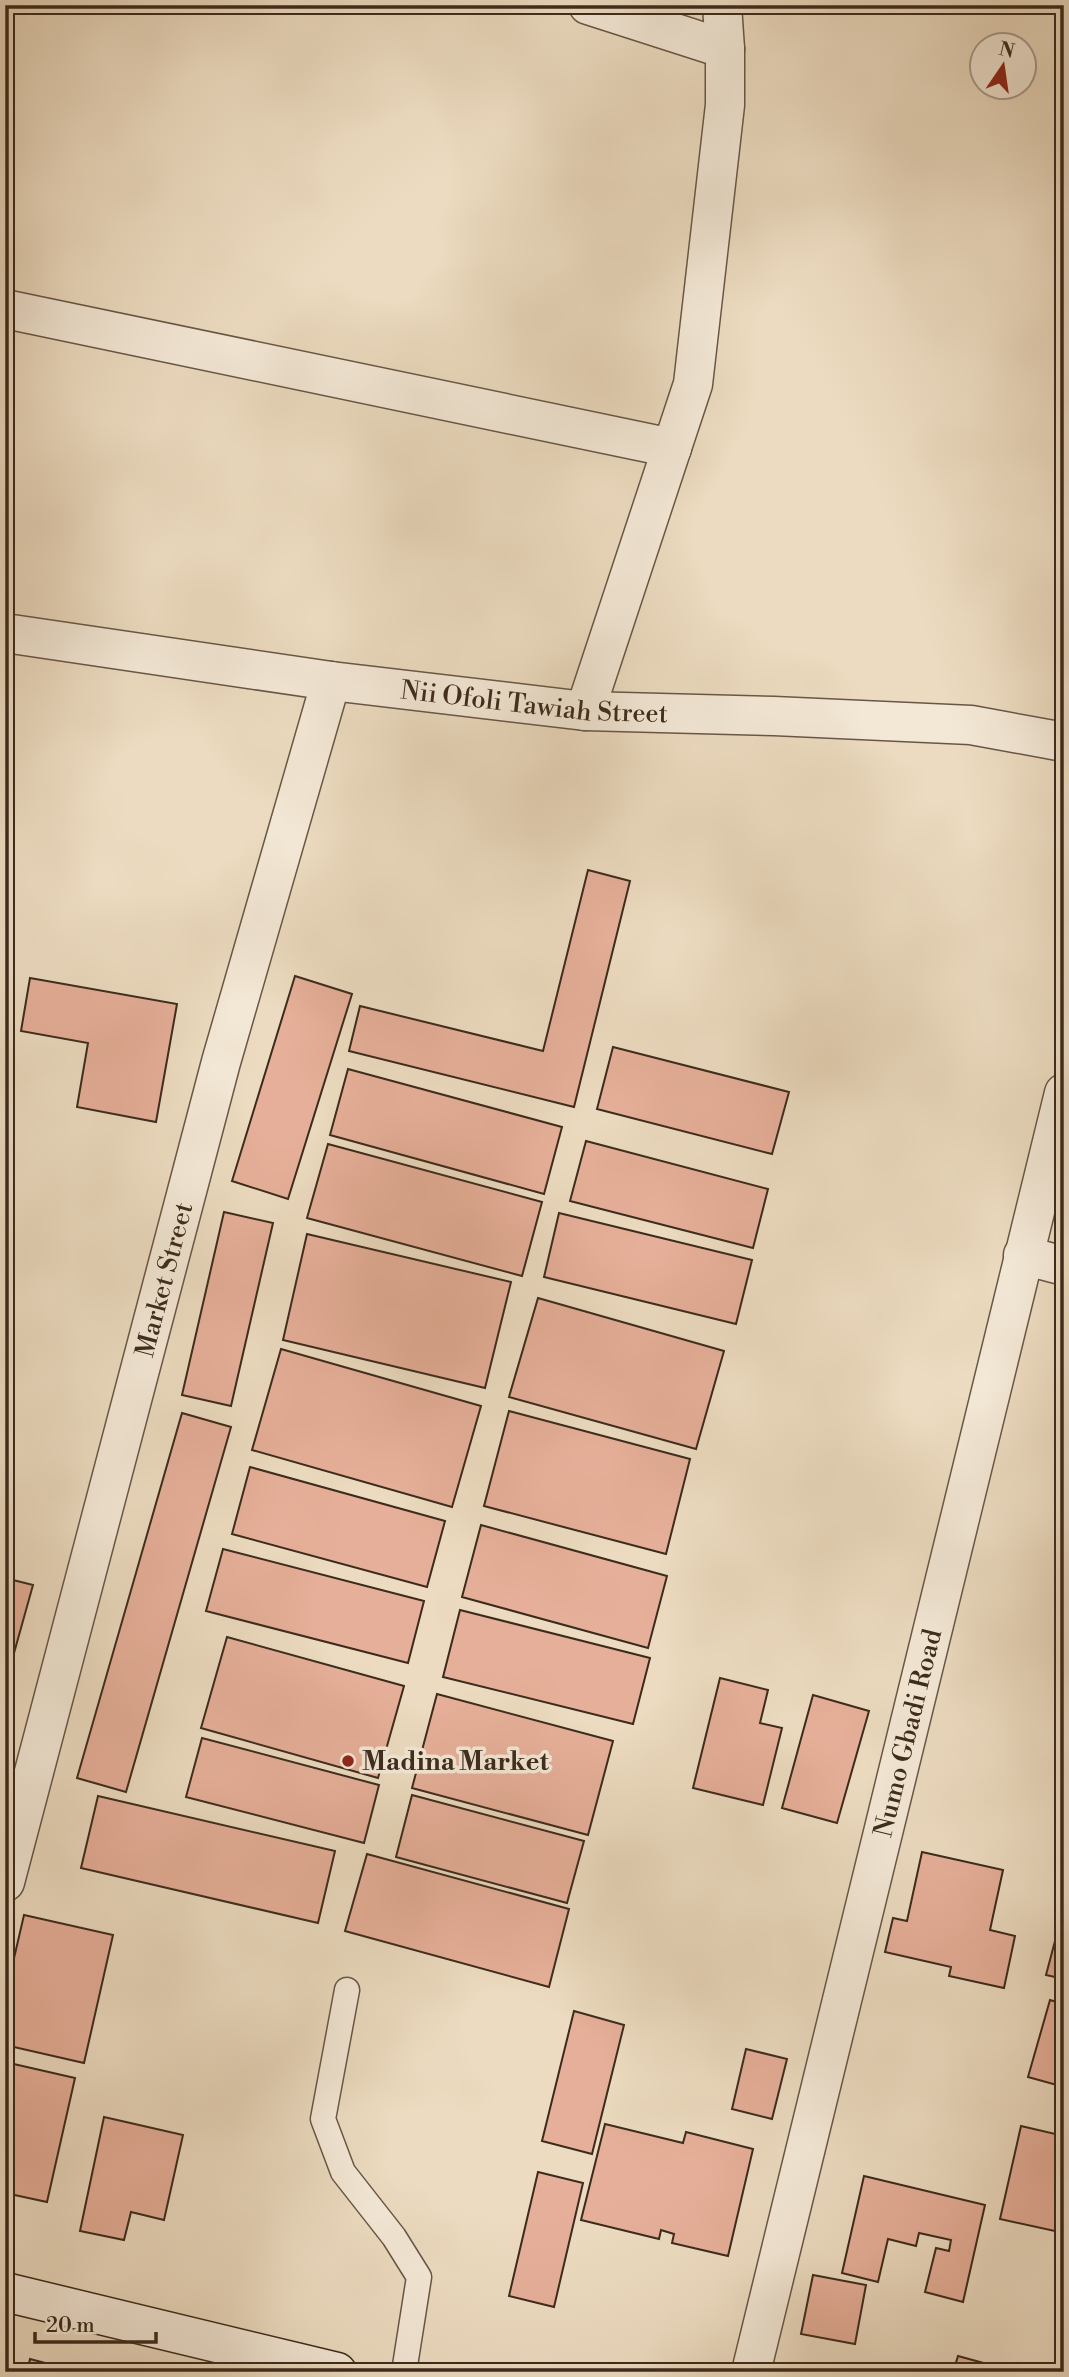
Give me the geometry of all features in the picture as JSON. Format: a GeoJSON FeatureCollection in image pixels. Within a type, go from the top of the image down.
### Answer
{"type":"FeatureCollection","features":[{"type":"Feature","properties":{"kind":"street"},"geometry":{"type":"LineString","coordinates":[[588,5],[724,49]]}},
{"type":"Feature","properties":{"kind":"street"},"geometry":{"type":"LineString","coordinates":[[586,711],[693,384],[725,105],[722,5]]}},
{"type":"Feature","properties":{"kind":"street"},"geometry":{"type":"LineString","coordinates":[[5,309],[672,447]]}},
{"type":"Feature","properties":{"kind":"street","name":"Nii Ofoli Tawiah Street"},"geometry":{"type":"LineString","coordinates":[[5,633],[331,681],[586,711],[971,725],[1064,741]]}},
{"type":"Feature","properties":{"kind":"street","name":"Market Street"},"geometry":{"type":"LineString","coordinates":[[5,1882],[221,1062],[331,681]]}},
{"type":"Feature","properties":{"kind":"street","name":"Numo Gbadi Road"},"geometry":{"type":"LineString","coordinates":[[751,2372],[1064,1093]]}},
{"type":"Feature","properties":{"kind":"street"},"geometry":{"type":"LineString","coordinates":[[1023,1255],[1064,1266]]}},
{"type":"Feature","properties":{"kind":"street"},"geometry":{"type":"LineString","coordinates":[[5,2292],[337,2372]]}},
{"type":"Feature","properties":{"kind":"lane"},"geometry":{"type":"LineString","coordinates":[[347,1990],[323,2119],[343,2172],[394,2237],[419,2277],[404,2372]]}},
{"type":"Feature","properties":{"kind":"building"},"geometry":{"type":"Polygon","coordinates":[[[588,870],[630,881],[574,1107],[349,1051],[360,1006],[543,1051],[588,870]]]}},
{"type":"Feature","properties":{"kind":"building"},"geometry":{"type":"Polygon","coordinates":[[[295,976],[352,994],[288,1199],[232,1181],[295,976]]]}},
{"type":"Feature","properties":{"kind":"building"},"geometry":{"type":"Polygon","coordinates":[[[30,978],[177,1004],[156,1122],[77,1107],[88,1043],[21,1031],[30,978]]]}},
{"type":"Feature","properties":{"kind":"building"},"geometry":{"type":"Polygon","coordinates":[[[613,1047],[789,1092],[772,1154],[597,1109],[613,1047]]]}},
{"type":"Feature","properties":{"kind":"building"},"geometry":{"type":"Polygon","coordinates":[[[348,1069],[562,1127],[544,1194],[330,1135],[348,1069]]]}},
{"type":"Feature","properties":{"kind":"building"},"geometry":{"type":"Polygon","coordinates":[[[586,1141],[768,1189],[753,1248],[570,1201],[586,1141]]]}},
{"type":"Feature","properties":{"kind":"building"},"geometry":{"type":"Polygon","coordinates":[[[328,1144],[542,1202],[522,1276],[307,1218],[328,1144]]]}},
{"type":"Feature","properties":{"kind":"building"},"geometry":{"type":"Polygon","coordinates":[[[224,1212],[273,1223],[231,1406],[182,1395],[224,1212]]]}},
{"type":"Feature","properties":{"kind":"building"},"geometry":{"type":"Polygon","coordinates":[[[559,1213],[752,1260],[736,1324],[544,1277],[559,1213]]]}},
{"type":"Feature","properties":{"kind":"building"},"geometry":{"type":"Polygon","coordinates":[[[307,1234],[511,1282],[485,1388],[283,1340],[307,1234]]]}},
{"type":"Feature","properties":{"kind":"building"},"geometry":{"type":"Polygon","coordinates":[[[538,1298],[724,1351],[696,1449],[509,1397],[538,1298]]]}},
{"type":"Feature","properties":{"kind":"building"},"geometry":{"type":"Polygon","coordinates":[[[281,1349],[481,1406],[452,1507],[252,1450],[281,1349]]]}},
{"type":"Feature","properties":{"kind":"building"},"geometry":{"type":"Polygon","coordinates":[[[509,1411],[690,1459],[666,1554],[484,1506],[509,1411]]]}},
{"type":"Feature","properties":{"kind":"building"},"geometry":{"type":"Polygon","coordinates":[[[182,1413],[231,1427],[126,1792],[77,1778],[182,1413]]]}},
{"type":"Feature","properties":{"kind":"building"},"geometry":{"type":"Polygon","coordinates":[[[250,1467],[445,1521],[427,1587],[232,1534],[250,1467]]]}},
{"type":"Feature","properties":{"kind":"building"},"geometry":{"type":"Polygon","coordinates":[[[481,1525],[667,1576],[648,1648],[462,1597],[481,1525]]]}},
{"type":"Feature","properties":{"kind":"building"},"geometry":{"type":"Polygon","coordinates":[[[223,1549],[424,1601],[408,1663],[206,1611],[223,1549]]]}},
{"type":"Feature","properties":{"kind":"building"},"geometry":{"type":"Polygon","coordinates":[[[5,1578],[33,1585],[14,1653],[5,1651],[5,1578]]]}},
{"type":"Feature","properties":{"kind":"building"},"geometry":{"type":"Polygon","coordinates":[[[460,1610],[650,1658],[633,1724],[443,1677],[460,1610]]]}},
{"type":"Feature","properties":{"kind":"building"},"geometry":{"type":"Polygon","coordinates":[[[227,1637],[404,1686],[378,1778],[201,1728],[227,1637]]]}},
{"type":"Feature","properties":{"kind":"building"},"geometry":{"type":"Polygon","coordinates":[[[720,1678],[768,1690],[760,1723],[782,1728],[763,1805],[693,1788],[720,1678]]]}},
{"type":"Feature","properties":{"kind":"building"},"geometry":{"type":"Polygon","coordinates":[[[437,1694],[613,1741],[588,1835],[412,1788],[437,1694]]]}},
{"type":"Feature","properties":{"kind":"building"},"geometry":{"type":"Polygon","coordinates":[[[813,1695],[869,1711],[837,1823],[782,1808],[813,1695]]]}},
{"type":"Feature","properties":{"kind":"building"},"geometry":{"type":"Polygon","coordinates":[[[202,1738],[379,1785],[364,1843],[186,1797],[202,1738]]]}},
{"type":"Feature","properties":{"kind":"building"},"geometry":{"type":"Polygon","coordinates":[[[412,1795],[584,1841],[567,1903],[396,1857],[412,1795]]]}},
{"type":"Feature","properties":{"kind":"building"},"geometry":{"type":"Polygon","coordinates":[[[98,1796],[335,1851],[318,1923],[81,1868],[98,1796]]]}},
{"type":"Feature","properties":{"kind":"building"},"geometry":{"type":"Polygon","coordinates":[[[922,1852],[1003,1870],[990,1930],[1015,1936],[1004,1988],[949,1976],[951,1967],[885,1952],[893,1918],[907,1921],[922,1852]]]}},
{"type":"Feature","properties":{"kind":"building"},"geometry":{"type":"Polygon","coordinates":[[[367,1854],[569,1909],[549,1987],[345,1931],[367,1854]]]}},
{"type":"Feature","properties":{"kind":"building"},"geometry":{"type":"Polygon","coordinates":[[[1064,1907],[1064,1979],[1046,1975],[1064,1907]]]}},
{"type":"Feature","properties":{"kind":"building"},"geometry":{"type":"Polygon","coordinates":[[[24,1915],[113,1935],[84,2063],[5,2045],[5,1997],[24,1915]]]}},
{"type":"Feature","properties":{"kind":"building"},"geometry":{"type":"Polygon","coordinates":[[[1050,2000],[1064,2004],[1064,2087],[1028,2077],[1050,2000]]]}},
{"type":"Feature","properties":{"kind":"building"},"geometry":{"type":"Polygon","coordinates":[[[574,2011],[624,2025],[592,2154],[542,2141],[574,2011]]]}},
{"type":"Feature","properties":{"kind":"building"},"geometry":{"type":"Polygon","coordinates":[[[746,2049],[787,2059],[772,2119],[732,2109],[746,2049]]]}},
{"type":"Feature","properties":{"kind":"building"},"geometry":{"type":"Polygon","coordinates":[[[5,2062],[75,2078],[47,2202],[5,2193],[5,2062]]]}},
{"type":"Feature","properties":{"kind":"building"},"geometry":{"type":"Polygon","coordinates":[[[104,2117],[183,2135],[164,2220],[131,2212],[124,2240],[80,2231],[104,2117]]]}},
{"type":"Feature","properties":{"kind":"building"},"geometry":{"type":"Polygon","coordinates":[[[605,2124],[683,2143],[686,2132],[753,2149],[728,2256],[672,2243],[674,2234],[661,2230],[659,2239],[581,2220],[605,2124]]]}},
{"type":"Feature","properties":{"kind":"building"},"geometry":{"type":"Polygon","coordinates":[[[1021,2126],[1064,2136],[1064,2233],[1000,2219],[1021,2126]]]}},
{"type":"Feature","properties":{"kind":"building"},"geometry":{"type":"Polygon","coordinates":[[[538,2172],[583,2183],[554,2307],[509,2296],[538,2172]]]}},
{"type":"Feature","properties":{"kind":"building"},"geometry":{"type":"Polygon","coordinates":[[[864,2176],[985,2205],[963,2302],[925,2292],[936,2248],[949,2251],[951,2240],[919,2233],[916,2246],[888,2239],[878,2282],[842,2273],[864,2176]]]}},
{"type":"Feature","properties":{"kind":"building"},"geometry":{"type":"Polygon","coordinates":[[[813,2275],[866,2285],[855,2344],[801,2334],[813,2275]]]}},
{"type":"Feature","properties":{"kind":"building"},"geometry":{"type":"Polygon","coordinates":[[[958,2356],[998,2367],[996,2372],[953,2372],[958,2356]]]}},
{"type":"Feature","properties":{"kind":"building"},"geometry":{"type":"Polygon","coordinates":[[[30,2359],[76,2371],[76,2372],[27,2372],[30,2359]]]}},
{"type":"Feature","properties":{"kind":"place","name":"Madina Market"},"geometry":{"type":"Point","coordinates":[348,1761]}}]}
